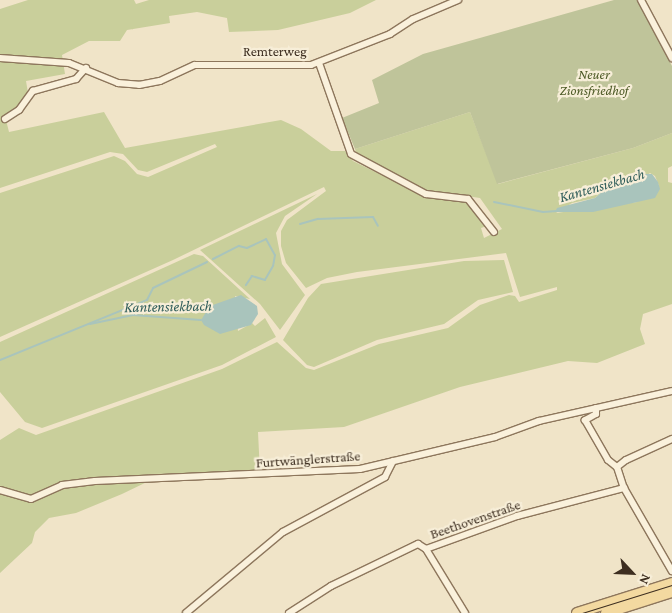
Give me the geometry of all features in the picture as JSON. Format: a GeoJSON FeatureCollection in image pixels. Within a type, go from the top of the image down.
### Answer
{"type":"FeatureCollection","features":[{"type":"Feature","properties":{"kind":"main road"},"geometry":{"type":"LineString","coordinates":[[577,613],[672,583]]}},
{"type":"Feature","properties":{"kind":"main road"},"geometry":{"type":"LineString","coordinates":[[606,613],[672,592]]}},
{"type":"Feature","properties":{"kind":"street","name":"Remterweg"},"geometry":{"type":"LineString","coordinates":[[0,58],[61,61],[86,68],[118,82],[139,85],[160,81],[194,65],[319,63],[390,34],[413,19],[458,0]]}},
{"type":"Feature","properties":{"kind":"street"},"geometry":{"type":"LineString","coordinates":[[641,0],[672,58]]}},
{"type":"Feature","properties":{"kind":"street"},"geometry":{"type":"LineString","coordinates":[[319,63],[351,154],[426,194],[468,199],[494,232]]}},
{"type":"Feature","properties":{"kind":"street"},"geometry":{"type":"LineString","coordinates":[[5,119],[19,110],[33,91],[76,80],[86,68]]}},
{"type":"Feature","properties":{"kind":"street","name":"Furtwänglerstraße"},"geometry":{"type":"LineString","coordinates":[[0,490],[31,499],[62,485],[88,481],[360,469],[495,437],[539,421],[672,391]]}},
{"type":"Feature","properties":{"kind":"street"},"geometry":{"type":"LineString","coordinates":[[596,408],[596,414],[585,420],[608,460],[617,468],[624,488],[672,571]]}},
{"type":"Feature","properties":{"kind":"street"},"geometry":{"type":"LineString","coordinates":[[617,468],[626,460],[672,439]]}},
{"type":"Feature","properties":{"kind":"street"},"geometry":{"type":"LineString","coordinates":[[186,613],[283,532],[385,477],[393,461]]}},
{"type":"Feature","properties":{"kind":"street","name":"Beethovenstraße"},"geometry":{"type":"LineString","coordinates":[[289,613],[331,586],[418,544],[426,549],[517,516],[624,488]]}},
{"type":"Feature","properties":{"kind":"street"},"geometry":{"type":"LineString","coordinates":[[426,549],[465,613]]}},
{"type":"Feature","properties":{"kind":"green space"},"geometry":{"type":"Polygon","coordinates":[[[28,0],[134,0],[136,4],[149,0],[376,0],[350,13],[278,30],[229,32],[227,18],[197,12],[169,16],[170,23],[127,30],[120,41],[89,41],[62,55],[65,74],[26,81],[28,93],[20,105],[5,116],[9,132],[104,112],[125,148],[281,120],[301,129],[331,151],[345,151],[353,161],[424,196],[465,201],[487,226],[481,228],[484,238],[502,229],[480,198],[426,190],[357,156],[355,149],[470,112],[498,184],[633,148],[672,133],[672,166],[668,168],[668,182],[672,183],[672,304],[643,314],[640,329],[645,344],[597,363],[568,361],[460,387],[344,427],[258,432],[260,473],[148,474],[151,480],[122,494],[76,513],[49,518],[35,532],[32,543],[0,573],[0,440],[19,428],[36,435],[222,369],[277,342],[306,368],[314,370],[379,344],[448,328],[480,305],[509,295],[515,296],[519,302],[557,290],[557,287],[520,297],[506,253],[357,272],[327,278],[306,288],[286,263],[281,246],[281,231],[287,220],[326,191],[324,187],[173,260],[0,337],[0,193],[114,156],[125,161],[137,174],[148,177],[217,147],[215,144],[147,172],[138,170],[123,154],[110,152],[0,188],[0,9],[28,0]],[[650,173],[639,181],[609,186],[595,198],[572,203],[556,213],[637,202],[659,186],[655,176],[650,173]]]}},
{"type":"Feature","properties":{"kind":"green space","name":"Neuer Zionsfriedhof"},"geometry":{"type":"Polygon","coordinates":[[[614,0],[637,0],[672,66],[672,133],[633,148],[497,184],[470,112],[355,149],[342,118],[379,103],[372,80],[423,54],[614,0]]]}},
{"type":"Feature","properties":{"kind":"green space"},"geometry":{"type":"Polygon","coordinates":[[[317,194],[285,216],[276,233],[282,264],[305,295],[280,330],[260,304],[200,250],[317,194]]]}},
{"type":"Feature","properties":{"kind":"green space"},"geometry":{"type":"Polygon","coordinates":[[[194,254],[203,256],[250,299],[235,296],[238,331],[252,323],[255,326],[265,318],[276,337],[222,365],[42,428],[25,422],[0,392],[0,342],[194,254]]]}},
{"type":"Feature","properties":{"kind":"green space"},"geometry":{"type":"Polygon","coordinates":[[[504,260],[513,292],[478,300],[444,324],[377,340],[314,367],[307,365],[283,340],[308,298],[321,284],[464,261],[504,260]]]}},
{"type":"Feature","properties":{"kind":"water"},"geometry":{"type":"Polygon","coordinates":[[[644,174],[652,174],[658,182],[660,189],[655,198],[593,212],[555,212],[557,208],[595,198],[609,186],[642,180],[644,174]]]}},
{"type":"Feature","properties":{"kind":"water"},"geometry":{"type":"Polygon","coordinates":[[[241,295],[257,306],[258,314],[251,325],[220,334],[204,325],[201,320],[210,306],[241,295]]]}},
{"type":"Feature","properties":{"kind":"waterway","name":"Kantensiekbach"},"geometry":{"type":"LineString","coordinates":[[494,202],[543,212],[557,211]]}},
{"type":"Feature","properties":{"kind":"waterway","name":"Kantensiekbach"},"geometry":{"type":"LineString","coordinates":[[300,224],[318,219],[373,217],[378,226]]}},
{"type":"Feature","properties":{"kind":"waterway","name":"Kantensiekbach"},"geometry":{"type":"LineString","coordinates":[[213,259],[239,246],[247,248],[266,239],[275,255],[273,266],[265,280],[252,276],[246,285]]}},
{"type":"Feature","properties":{"kind":"waterway","name":"Kantensiekbach"},"geometry":{"type":"LineString","coordinates":[[0,360],[147,300],[153,288],[207,262]]}},
{"type":"Feature","properties":{"kind":"waterway","name":"Kantensiekbach"},"geometry":{"type":"LineString","coordinates":[[90,324],[133,315],[201,320]]}},
{"type":"Feature","properties":{"kind":"tram line"},"geometry":{"type":"LineString","coordinates":[[582,613],[672,585]]}}]}
